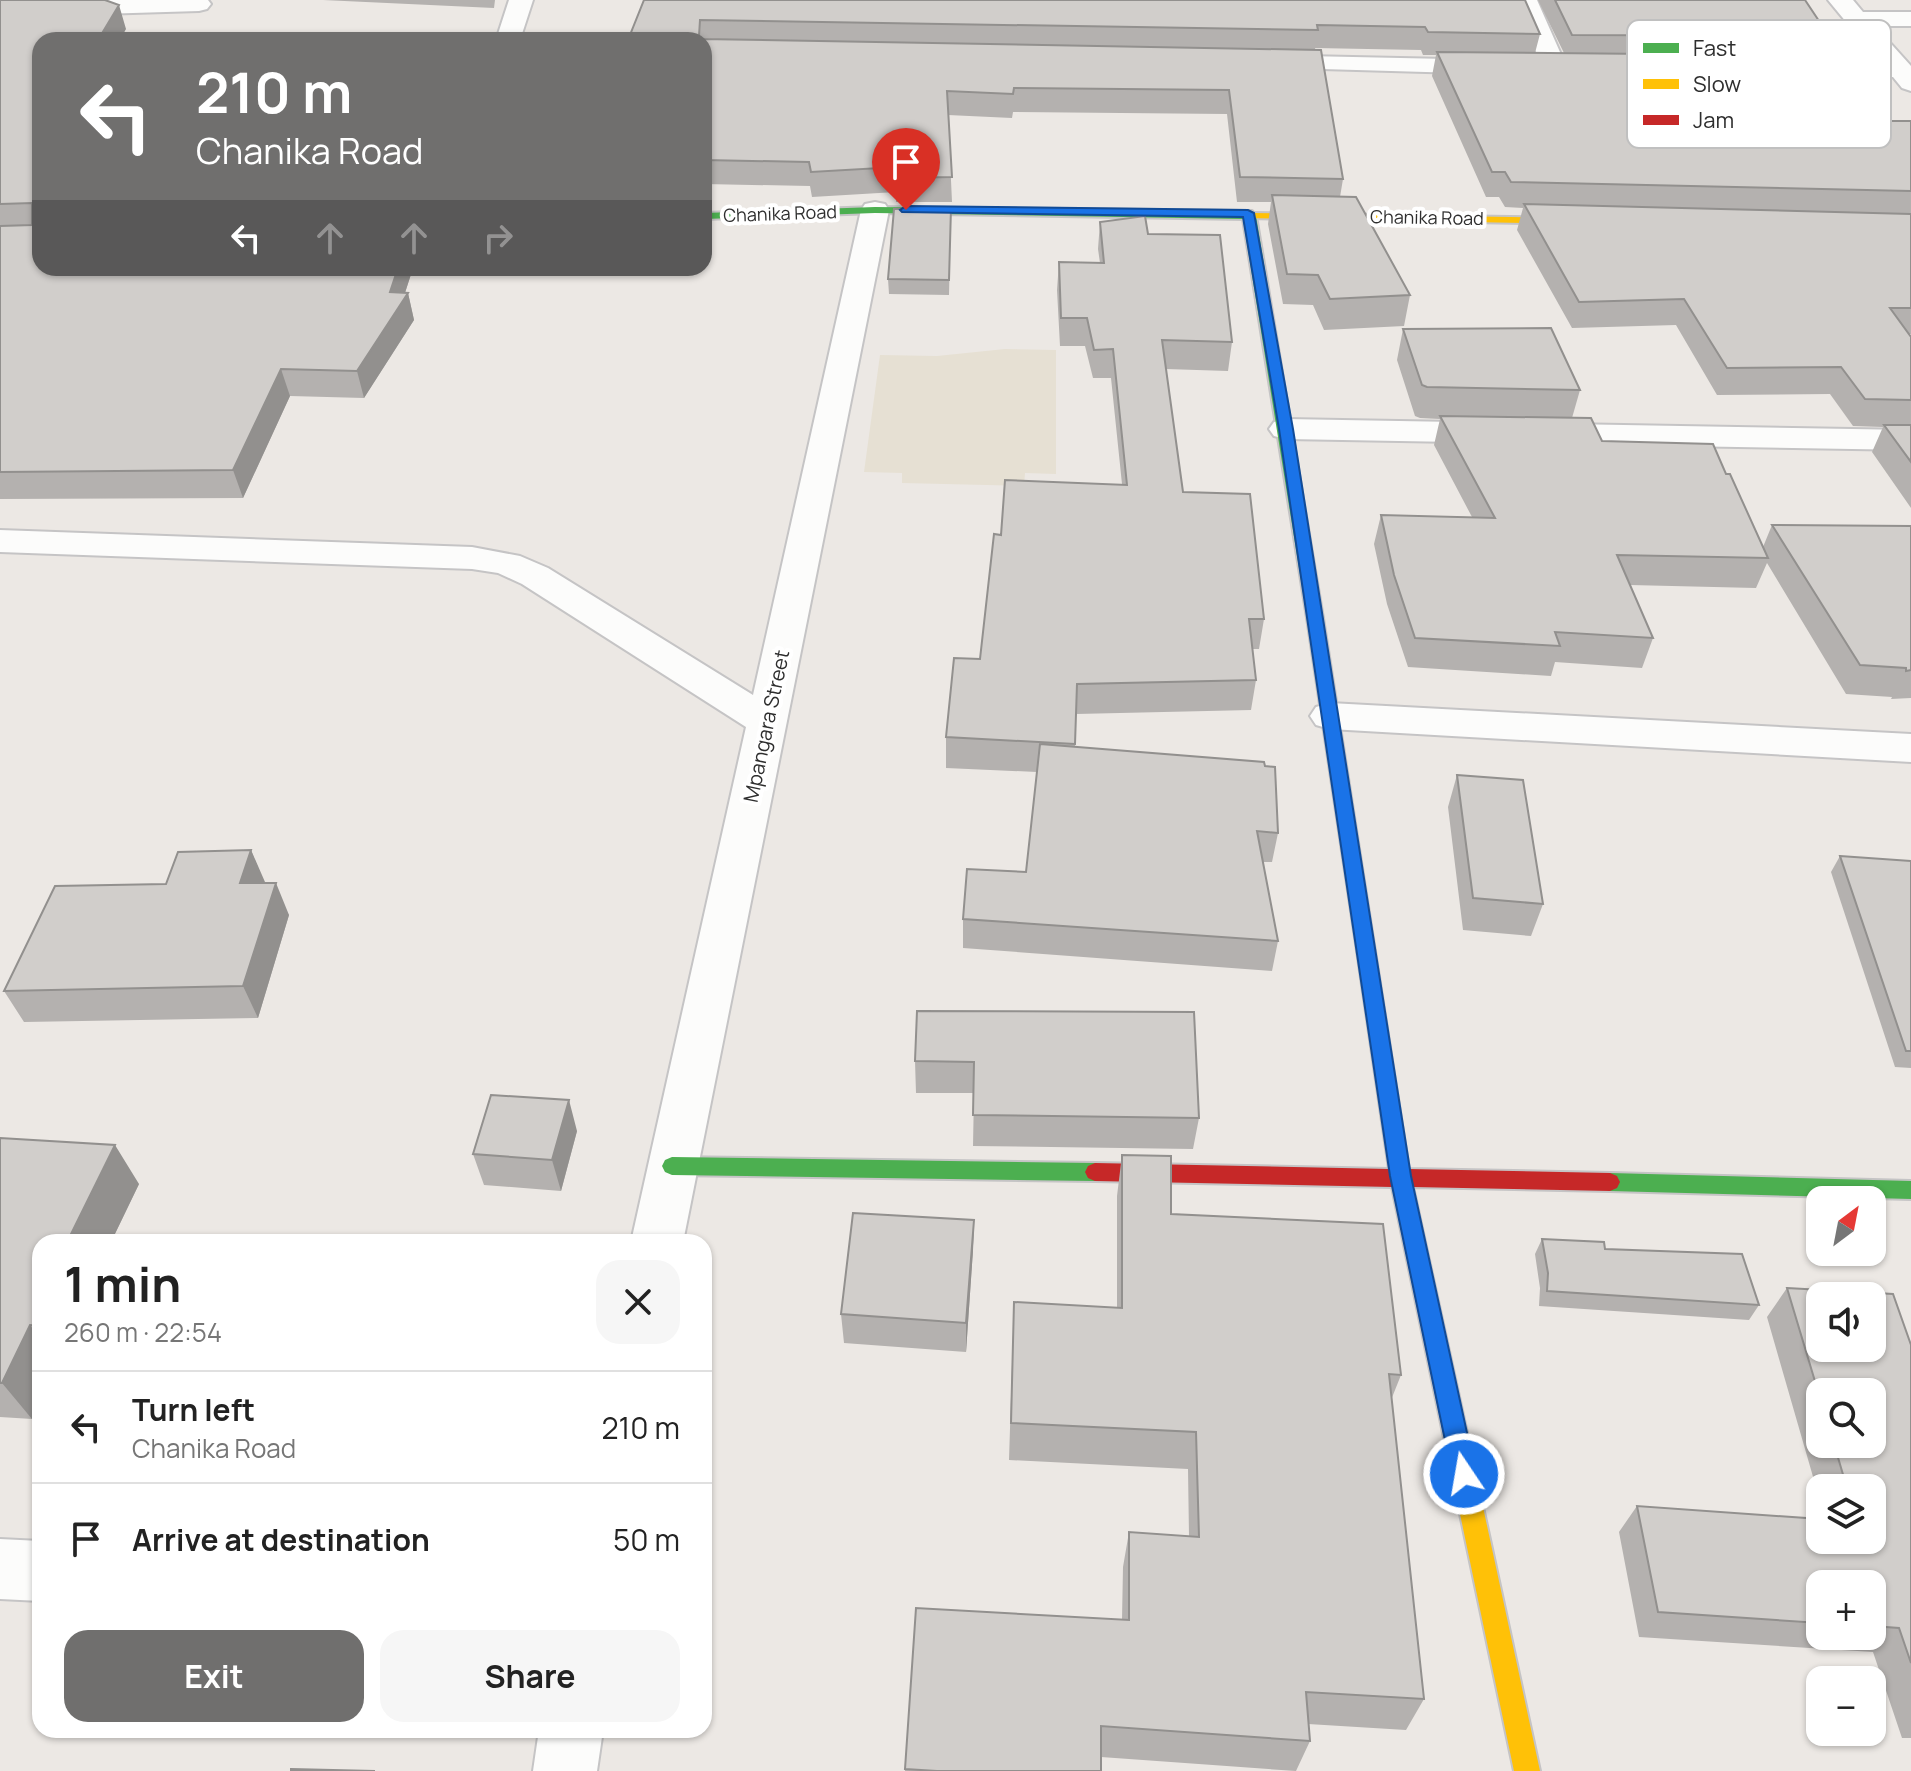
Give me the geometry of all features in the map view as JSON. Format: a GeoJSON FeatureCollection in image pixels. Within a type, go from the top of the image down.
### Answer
{"type":"FeatureCollection","features":[{"type":"Feature","properties":{"kind":"street"},"geometry":{"type":"LineString","coordinates":[[511,32],[521,0]]}},
{"type":"Feature","properties":{"kind":"street"},"geometry":{"type":"LineString","coordinates":[[1525,0],[1555,68]]}},
{"type":"Feature","properties":{"kind":"street"},"geometry":{"type":"LineString","coordinates":[[1840,0],[1856,19],[1911,19]]}},
{"type":"Feature","properties":{"kind":"street"},"geometry":{"type":"LineString","coordinates":[[0,10],[200,2]]}},
{"type":"Feature","properties":{"kind":"street"},"geometry":{"type":"LineString","coordinates":[[184,28],[200,2]]}},
{"type":"Feature","properties":{"kind":"street"},"geometry":{"type":"LineString","coordinates":[[1891,59],[1906,76]]}},
{"type":"Feature","properties":{"kind":"street"},"geometry":{"type":"LineString","coordinates":[[1236,62],[1586,68]]}},
{"type":"Feature","properties":{"kind":"street","name":"Chanika Road"},"geometry":{"type":"LineString","coordinates":[[712,216],[875,210],[1248,213],[1595,221]]}},
{"type":"Feature","properties":{"kind":"street","name":"Mpangara Street"},"geometry":{"type":"LineString","coordinates":[[659,1234],[875,210]]}},
{"type":"Feature","properties":{"kind":"street"},"geometry":{"type":"LineString","coordinates":[[1248,213],[1286,429],[1400,1176],[1527,1771]]}},
{"type":"Feature","properties":{"kind":"street"},"geometry":{"type":"LineString","coordinates":[[1286,429],[1911,440]]}},
{"type":"Feature","properties":{"kind":"street"},"geometry":{"type":"LineString","coordinates":[[0,541],[472,558],[507,564],[571,598],[767,722]]}},
{"type":"Feature","properties":{"kind":"street"},"geometry":{"type":"LineString","coordinates":[[1330,716],[1911,748]]}},
{"type":"Feature","properties":{"kind":"street"},"geometry":{"type":"LineString","coordinates":[[672,1166],[1400,1176],[1911,1190]]}},
{"type":"Feature","properties":{"kind":"street"},"geometry":{"type":"LineString","coordinates":[[0,1569],[32,1571]]}},
{"type":"Feature","properties":{"kind":"street"},"geometry":{"type":"LineString","coordinates":[[565,1771],[570,1738]]}},
{"type":"Feature","properties":{"kind":"shaded area"},"geometry":{"type":"Polygon","coordinates":[[[1005,349],[1056,350],[1056,474],[1025,473],[1024,486],[902,483],[902,473],[864,472],[880,355],[937,356],[1005,349]]]}},
{"type":"Feature","properties":{"kind":"building"},"geometry":{"type":"Polygon","coordinates":[[[0,0],[105,0],[119,5],[103,32],[32,32],[32,203],[0,204],[0,0]]]}},
{"type":"Feature","properties":{"kind":"building"},"geometry":{"type":"Polygon","coordinates":[[[644,0],[1525,0],[1540,34],[1428,32],[1425,27],[1317,25],[1318,30],[700,20],[699,32],[631,32],[644,0]]]}},
{"type":"Feature","properties":{"kind":"building"},"geometry":{"type":"Polygon","coordinates":[[[1555,0],[1805,0],[1818,20],[1627,20],[1627,35],[1572,35],[1555,0]]]}},
{"type":"Feature","properties":{"kind":"building"},"geometry":{"type":"Polygon","coordinates":[[[712,39],[1321,50],[1343,179],[1240,177],[1229,90],[1014,88],[1013,94],[947,91],[952,177],[896,178],[897,167],[811,172],[809,162],[712,160],[712,39]]]}},
{"type":"Feature","properties":{"kind":"building"},"geometry":{"type":"Polygon","coordinates":[[[1437,52],[1627,54],[1627,148],[1891,148],[1891,121],[1911,121],[1911,191],[1511,182],[1505,172],[1492,172],[1437,52]]]}},
{"type":"Feature","properties":{"kind":"building"},"geometry":{"type":"Polygon","coordinates":[[[1272,195],[1356,197],[1410,295],[1330,299],[1318,275],[1287,274],[1272,195]]]}},
{"type":"Feature","properties":{"kind":"building"},"geometry":{"type":"Polygon","coordinates":[[[1524,204],[1911,214],[1911,308],[1890,308],[1911,337],[1911,400],[1865,399],[1841,367],[1727,368],[1684,299],[1579,302],[1524,204]]]}},
{"type":"Feature","properties":{"kind":"building"},"geometry":{"type":"Polygon","coordinates":[[[951,208],[949,280],[888,279],[894,209],[951,208]]]}},
{"type":"Feature","properties":{"kind":"building"},"geometry":{"type":"Polygon","coordinates":[[[1145,216],[1148,234],[1220,235],[1232,342],[1162,340],[1183,492],[1250,494],[1264,619],[1249,619],[1256,680],[1077,684],[1075,744],[946,737],[954,658],[980,659],[994,534],[1001,535],[1005,480],[1127,485],[1113,349],[1094,350],[1087,318],[1061,318],[1059,262],[1104,263],[1100,222],[1145,216]]]}},
{"type":"Feature","properties":{"kind":"building"},"geometry":{"type":"Polygon","coordinates":[[[32,225],[32,276],[395,276],[390,292],[408,293],[357,371],[281,369],[233,470],[0,472],[0,226],[32,225]]]}},
{"type":"Feature","properties":{"kind":"building"},"geometry":{"type":"Polygon","coordinates":[[[1551,328],[1580,390],[1427,387],[1422,385],[1403,329],[1551,328]]]}},
{"type":"Feature","properties":{"kind":"building"},"geometry":{"type":"Polygon","coordinates":[[[1440,416],[1591,418],[1602,441],[1713,444],[1768,558],[1617,555],[1653,638],[1555,632],[1560,646],[1415,638],[1394,575],[1381,515],[1495,518],[1440,416]]]}},
{"type":"Feature","properties":{"kind":"building"},"geometry":{"type":"Polygon","coordinates":[[[1884,425],[1911,425],[1911,462],[1884,425]]]}},
{"type":"Feature","properties":{"kind":"building"},"geometry":{"type":"Polygon","coordinates":[[[1772,525],[1911,526],[1911,670],[1860,665],[1772,525]]]}},
{"type":"Feature","properties":{"kind":"building"},"geometry":{"type":"Polygon","coordinates":[[[1040,744],[1264,762],[1265,766],[1275,767],[1278,833],[1257,831],[1278,941],[963,919],[967,869],[1026,872],[1040,744]]]}},
{"type":"Feature","properties":{"kind":"building"},"geometry":{"type":"Polygon","coordinates":[[[1457,775],[1523,780],[1543,904],[1473,898],[1457,775]]]}},
{"type":"Feature","properties":{"kind":"building"},"geometry":{"type":"Polygon","coordinates":[[[251,850],[240,883],[276,883],[243,986],[4,991],[55,886],[166,884],[178,852],[251,850]]]}},
{"type":"Feature","properties":{"kind":"building"},"geometry":{"type":"Polygon","coordinates":[[[1840,856],[1911,861],[1911,1051],[1906,1051],[1840,856]]]}},
{"type":"Feature","properties":{"kind":"building"},"geometry":{"type":"Polygon","coordinates":[[[917,1011],[1194,1012],[1199,1118],[973,1115],[974,1062],[915,1061],[917,1011]]]}},
{"type":"Feature","properties":{"kind":"building"},"geometry":{"type":"Polygon","coordinates":[[[491,1095],[569,1100],[552,1160],[473,1154],[491,1095]]]}},
{"type":"Feature","properties":{"kind":"building"},"geometry":{"type":"Polygon","coordinates":[[[0,1138],[115,1145],[71,1234],[32,1234],[32,1325],[0,1383],[0,1138]]]}},
{"type":"Feature","properties":{"kind":"building"},"geometry":{"type":"Polygon","coordinates":[[[1122,1155],[1171,1156],[1171,1214],[1383,1224],[1401,1375],[1389,1374],[1424,1699],[1306,1692],[1310,1741],[1101,1726],[1101,1771],[905,1769],[916,1608],[1129,1620],[1129,1532],[1199,1537],[1196,1432],[1011,1423],[1014,1302],[1122,1308],[1122,1155]]]}},
{"type":"Feature","properties":{"kind":"building"},"geometry":{"type":"Polygon","coordinates":[[[853,1213],[974,1220],[966,1323],[841,1314],[853,1213]]]}},
{"type":"Feature","properties":{"kind":"building"},"geometry":{"type":"Polygon","coordinates":[[[1542,1239],[1604,1242],[1605,1249],[1742,1254],[1759,1305],[1547,1291],[1548,1273],[1542,1239]]]}},
{"type":"Feature","properties":{"kind":"building"},"geometry":{"type":"Polygon","coordinates":[[[1787,1288],[1806,1289],[1806,1351],[1787,1288]]]}},
{"type":"Feature","properties":{"kind":"building"},"geometry":{"type":"Polygon","coordinates":[[[1886,1294],[1893,1294],[1911,1345],[1911,1663],[1899,1628],[1886,1627],[1886,1570],[1806,1570],[1806,1622],[1658,1612],[1637,1506],[1806,1518],[1806,1554],[1886,1554],[1886,1474],[1843,1474],[1838,1458],[1886,1458],[1886,1378],[1814,1378],[1809,1362],[1886,1362],[1886,1294]]]}},
{"type":"Feature","properties":{"kind":"building"},"geometry":{"type":"Polygon","coordinates":[[[291,1769],[375,1771],[291,1771],[291,1769]]]}},
{"type":"Feature","properties":{"kind":"traffic: fast"},"geometry":{"type":"LineString","coordinates":[[712,216],[875,210],[1250,216]]}},
{"type":"Feature","properties":{"kind":"traffic: fast"},"geometry":{"type":"LineString","coordinates":[[1248,213],[1315,618]]}},
{"type":"Feature","properties":{"kind":"traffic: fast"},"geometry":{"type":"LineString","coordinates":[[672,1166],[1095,1172]]}},
{"type":"Feature","properties":{"kind":"traffic: fast"},"geometry":{"type":"LineString","coordinates":[[1610,1182],[1911,1190]]}},
{"type":"Feature","properties":{"kind":"traffic: slow"},"geometry":{"type":"LineString","coordinates":[[1250,216],[1581,221]]}},
{"type":"Feature","properties":{"kind":"traffic: slow"},"geometry":{"type":"LineString","coordinates":[[1315,618],[1366,951]]}},
{"type":"Feature","properties":{"kind":"traffic: slow"},"geometry":{"type":"LineString","coordinates":[[1455,1433],[1527,1771]]}},
{"type":"Feature","properties":{"kind":"traffic: jam"},"geometry":{"type":"LineString","coordinates":[[1366,951],[1400,1176],[1455,1433]]}},
{"type":"Feature","properties":{"kind":"traffic: jam"},"geometry":{"type":"LineString","coordinates":[[1095,1172],[1610,1182]]}},
{"type":"Feature","properties":{"kind":"route"},"geometry":{"type":"LineString","coordinates":[[906,210],[1248,213],[1286,429],[1400,1176],[1464,1474]]}}]}
